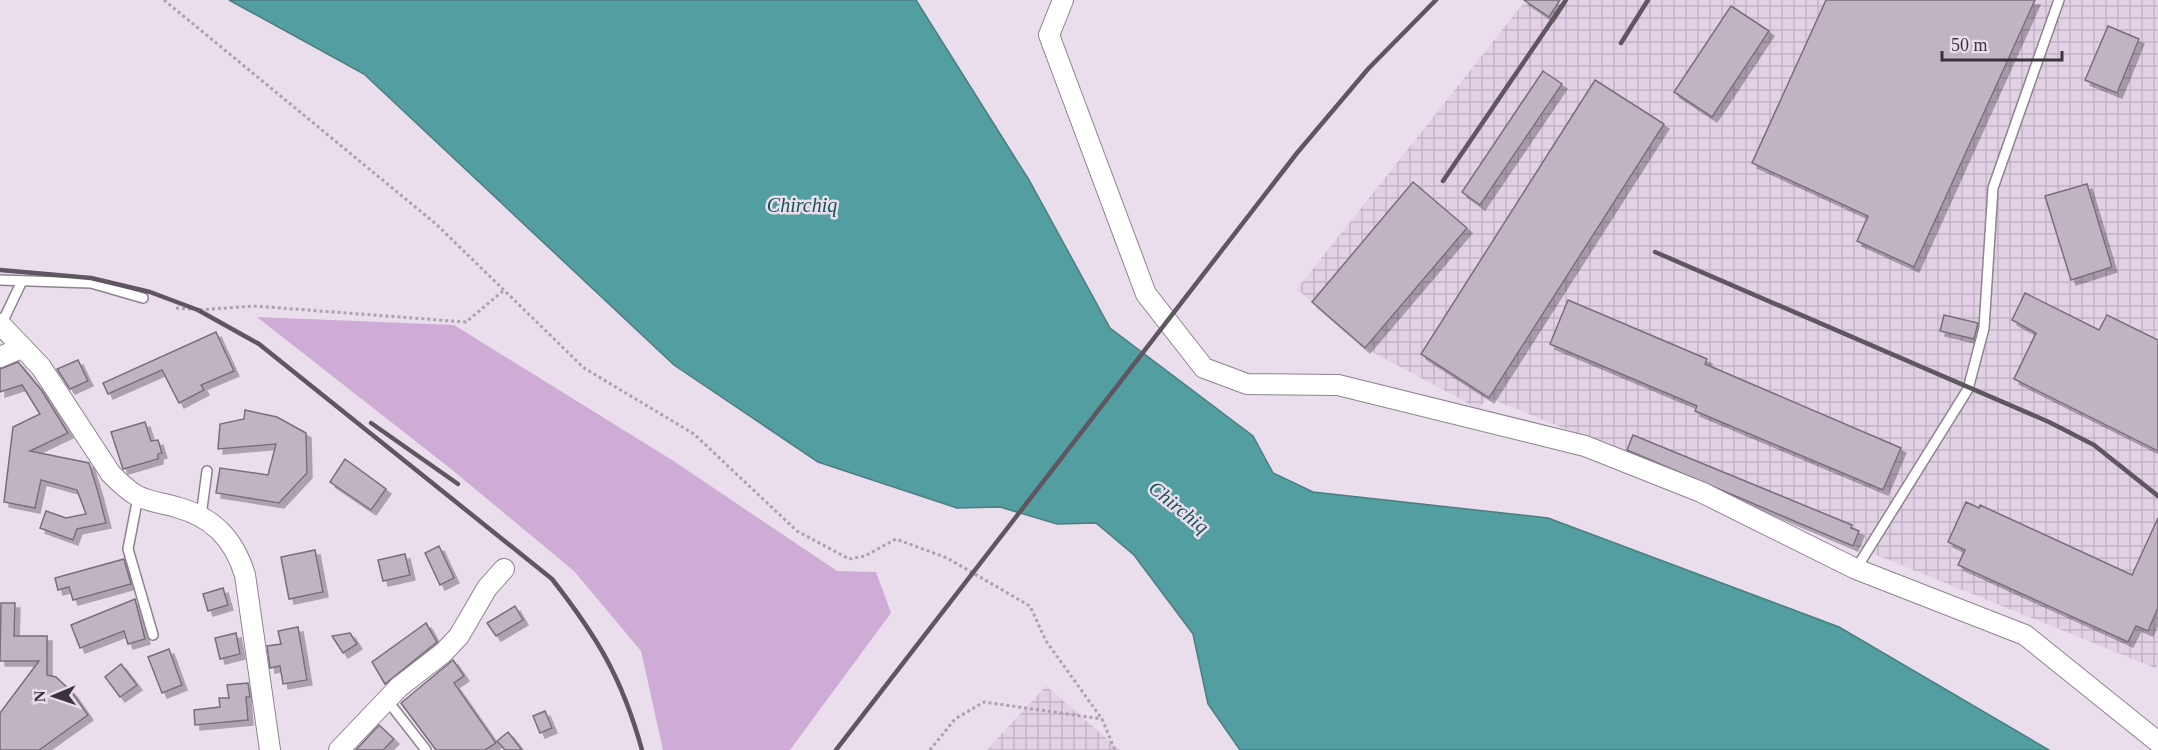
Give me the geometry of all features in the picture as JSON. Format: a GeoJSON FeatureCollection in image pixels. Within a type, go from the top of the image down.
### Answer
{"type":"FeatureCollection","features":[{"type":"Feature","properties":{"kind":"street"},"geometry":{"type":"LineString","coordinates":[[1063,0],[1049,35],[1146,294],[1204,368],[1247,384],[1338,385],[1585,446],[1701,492],[1856,569],[2025,635],[2158,742]]}},
{"type":"Feature","properties":{"kind":"street"},"geometry":{"type":"LineString","coordinates":[[0,325],[41,367],[111,474],[138,497],[179,507],[201,517],[224,533],[238,551],[245,575],[270,750]]}},
{"type":"Feature","properties":{"kind":"street"},"geometry":{"type":"LineString","coordinates":[[0,357],[21,348]]}},
{"type":"Feature","properties":{"kind":"street"},"geometry":{"type":"LineString","coordinates":[[339,750],[387,699],[451,644],[487,588],[504,569]]}},
{"type":"Feature","properties":{"kind":"lane"},"geometry":{"type":"LineString","coordinates":[[1856,569],[1968,389],[1984,328],[1993,188],[2059,0]]}},
{"type":"Feature","properties":{"kind":"lane"},"geometry":{"type":"LineString","coordinates":[[0,280],[91,283],[142,298]]}},
{"type":"Feature","properties":{"kind":"lane"},"geometry":{"type":"LineString","coordinates":[[0,325],[22,281]]}},
{"type":"Feature","properties":{"kind":"lane"},"geometry":{"type":"LineString","coordinates":[[201,517],[207,471]]}},
{"type":"Feature","properties":{"kind":"lane"},"geometry":{"type":"LineString","coordinates":[[138,497],[128,549],[153,634]]}},
{"type":"Feature","properties":{"kind":"lane"},"geometry":{"type":"LineString","coordinates":[[387,699],[426,750]]}},
{"type":"Feature","properties":{"kind":"path"},"geometry":{"type":"LineString","coordinates":[[164,0],[436,224],[584,368],[694,434],[797,531],[849,559],[865,556],[896,539],[947,558],[1030,606],[1046,641],[1102,719],[1115,750]]}},
{"type":"Feature","properties":{"kind":"path"},"geometry":{"type":"LineString","coordinates":[[176,308],[198,310],[254,306],[466,322],[504,290]]}},
{"type":"Feature","properties":{"kind":"path"},"geometry":{"type":"LineString","coordinates":[[930,750],[955,719],[984,702],[1102,719]]}},
{"type":"Feature","properties":{"kind":"shaded area"},"geometry":{"type":"Polygon","coordinates":[[[1526,0],[2158,0],[2158,665],[2155,668],[1487,397],[1479,409],[1365,348],[1297,289],[1526,0]]]}},
{"type":"Feature","properties":{"kind":"shaded area"},"geometry":{"type":"Polygon","coordinates":[[[257,317],[454,325],[672,460],[837,571],[876,572],[891,613],[790,750],[663,750],[641,651],[574,571],[451,469],[257,317]]]}},
{"type":"Feature","properties":{"kind":"shaded area"},"geometry":{"type":"Polygon","coordinates":[[[1046,686],[1120,750],[987,750],[1046,686]]]}},
{"type":"Feature","properties":{"kind":"water","name":"Chirchiq"},"geometry":{"type":"Polygon","coordinates":[[[229,0],[916,0],[1029,180],[1110,328],[1253,436],[1273,473],[1313,492],[1548,518],[1839,627],[2049,750],[1240,750],[1208,704],[1193,634],[1134,555],[1096,523],[1057,524],[1000,507],[957,508],[818,462],[674,365],[364,74],[229,0]]]}},
{"type":"Feature","properties":{"kind":"building"},"geometry":{"type":"Polygon","coordinates":[[[1524,0],[1560,0],[1549,17],[1524,0]]]}},
{"type":"Feature","properties":{"kind":"building"},"geometry":{"type":"Polygon","coordinates":[[[1826,0],[2035,0],[1914,267],[1857,241],[1868,216],[1752,163],[1826,0]]]}},
{"type":"Feature","properties":{"kind":"building"},"geometry":{"type":"Polygon","coordinates":[[[1731,6],[1769,31],[1712,117],[1674,92],[1731,6]]]}},
{"type":"Feature","properties":{"kind":"building"},"geometry":{"type":"Polygon","coordinates":[[[2108,26],[2139,39],[2117,93],[2085,80],[2108,26]]]}},
{"type":"Feature","properties":{"kind":"building"},"geometry":{"type":"Polygon","coordinates":[[[1543,71],[1562,84],[1480,205],[1462,192],[1543,71]]]}},
{"type":"Feature","properties":{"kind":"building"},"geometry":{"type":"Polygon","coordinates":[[[1595,80],[1664,124],[1489,398],[1421,354],[1595,80]]]}},
{"type":"Feature","properties":{"kind":"building"},"geometry":{"type":"Polygon","coordinates":[[[1413,182],[1467,228],[1365,348],[1312,302],[1413,182]]]}},
{"type":"Feature","properties":{"kind":"building"},"geometry":{"type":"Polygon","coordinates":[[[2087,184],[2112,267],[2071,280],[2045,196],[2087,184]]]}},
{"type":"Feature","properties":{"kind":"building"},"geometry":{"type":"Polygon","coordinates":[[[2025,293],[2099,330],[2107,315],[2158,340],[2158,451],[2014,379],[2036,333],[2012,320],[2025,293]]]}},
{"type":"Feature","properties":{"kind":"building"},"geometry":{"type":"Polygon","coordinates":[[[1568,300],[1707,359],[1705,364],[1901,448],[1883,490],[1695,411],[1697,406],[1550,344],[1568,300]]]}},
{"type":"Feature","properties":{"kind":"building"},"geometry":{"type":"Polygon","coordinates":[[[1944,315],[1978,323],[1974,339],[1940,331],[1944,315]]]}},
{"type":"Feature","properties":{"kind":"building"},"geometry":{"type":"Polygon","coordinates":[[[216,332],[234,371],[201,385],[204,390],[179,403],[162,370],[108,394],[103,383],[216,332]]]}},
{"type":"Feature","properties":{"kind":"building"},"geometry":{"type":"Polygon","coordinates":[[[78,360],[88,381],[70,389],[57,369],[78,360]]]}},
{"type":"Feature","properties":{"kind":"building"},"geometry":{"type":"Polygon","coordinates":[[[18,362],[42,391],[68,433],[30,451],[89,463],[98,492],[106,523],[77,529],[73,540],[40,528],[46,511],[66,518],[86,514],[77,490],[41,480],[35,508],[4,502],[13,427],[40,414],[22,385],[0,392],[0,369],[18,362]]]}},
{"type":"Feature","properties":{"kind":"building"},"geometry":{"type":"Polygon","coordinates":[[[245,410],[277,417],[306,433],[307,473],[279,503],[216,493],[220,468],[268,475],[276,444],[218,449],[220,424],[244,419],[245,410]]]}},
{"type":"Feature","properties":{"kind":"building"},"geometry":{"type":"Polygon","coordinates":[[[145,422],[151,441],[158,440],[162,453],[158,454],[158,459],[123,469],[111,432],[145,422]]]}},
{"type":"Feature","properties":{"kind":"building"},"geometry":{"type":"Polygon","coordinates":[[[1633,435],[1852,525],[1851,528],[1859,531],[1853,546],[1627,450],[1633,435]]]}},
{"type":"Feature","properties":{"kind":"building"},"geometry":{"type":"Polygon","coordinates":[[[345,459],[386,489],[371,510],[330,482],[345,459]]]}},
{"type":"Feature","properties":{"kind":"building"},"geometry":{"type":"Polygon","coordinates":[[[1966,502],[1979,508],[1980,505],[2132,575],[2158,518],[2158,608],[2148,631],[2136,626],[2128,642],[1958,565],[1965,550],[1948,542],[1966,502]]]}},
{"type":"Feature","properties":{"kind":"building"},"geometry":{"type":"Polygon","coordinates":[[[439,546],[454,578],[440,585],[425,553],[439,546]]]}},
{"type":"Feature","properties":{"kind":"building"},"geometry":{"type":"Polygon","coordinates":[[[315,550],[323,592],[289,599],[281,557],[315,550]]]}},
{"type":"Feature","properties":{"kind":"building"},"geometry":{"type":"Polygon","coordinates":[[[405,554],[410,575],[383,581],[378,560],[405,554]]]}},
{"type":"Feature","properties":{"kind":"building"},"geometry":{"type":"Polygon","coordinates":[[[124,559],[131,584],[73,600],[69,587],[58,590],[55,578],[124,559]]]}},
{"type":"Feature","properties":{"kind":"building"},"geometry":{"type":"Polygon","coordinates":[[[223,588],[228,605],[208,611],[203,594],[223,588]]]}},
{"type":"Feature","properties":{"kind":"building"},"geometry":{"type":"Polygon","coordinates":[[[135,599],[145,639],[128,644],[124,631],[80,648],[71,625],[135,599]]]}},
{"type":"Feature","properties":{"kind":"building"},"geometry":{"type":"Polygon","coordinates":[[[1,603],[15,603],[14,636],[47,636],[47,675],[56,677],[72,692],[88,715],[39,750],[0,750],[0,713],[39,661],[0,661],[1,603]]]}},
{"type":"Feature","properties":{"kind":"building"},"geometry":{"type":"Polygon","coordinates":[[[515,606],[523,620],[496,636],[487,623],[515,606]]]}},
{"type":"Feature","properties":{"kind":"building"},"geometry":{"type":"Polygon","coordinates":[[[426,623],[437,642],[385,684],[372,662],[426,623]]]}},
{"type":"Feature","properties":{"kind":"building"},"geometry":{"type":"Polygon","coordinates":[[[298,627],[307,680],[283,684],[280,666],[270,668],[267,646],[281,644],[278,631],[298,627]]]}},
{"type":"Feature","properties":{"kind":"building"},"geometry":{"type":"Polygon","coordinates":[[[236,633],[240,654],[220,659],[215,638],[236,633]]]}},
{"type":"Feature","properties":{"kind":"building"},"geometry":{"type":"Polygon","coordinates":[[[350,633],[357,644],[343,653],[332,636],[350,633]]]}},
{"type":"Feature","properties":{"kind":"building"},"geometry":{"type":"Polygon","coordinates":[[[169,649],[182,685],[162,693],[148,657],[169,649]]]}},
{"type":"Feature","properties":{"kind":"building"},"geometry":{"type":"Polygon","coordinates":[[[453,660],[464,676],[454,683],[496,743],[485,750],[436,750],[401,703],[453,660]]]}},
{"type":"Feature","properties":{"kind":"building"},"geometry":{"type":"Polygon","coordinates":[[[121,664],[137,685],[120,697],[105,677],[121,664]]]}},
{"type":"Feature","properties":{"kind":"building"},"geometry":{"type":"Polygon","coordinates":[[[248,683],[250,697],[246,697],[248,720],[195,725],[194,710],[220,707],[219,698],[229,698],[227,685],[248,683]]]}},
{"type":"Feature","properties":{"kind":"building"},"geometry":{"type":"Polygon","coordinates":[[[545,711],[552,728],[540,733],[533,716],[545,711]]]}},
{"type":"Feature","properties":{"kind":"building"},"geometry":{"type":"Polygon","coordinates":[[[379,725],[394,739],[383,750],[356,750],[379,725]]]}},
{"type":"Feature","properties":{"kind":"building"},"geometry":{"type":"Polygon","coordinates":[[[508,732],[522,750],[505,750],[497,741],[508,732]]]}},
{"type":"Feature","properties":{"kind":"railway"},"geometry":{"type":"LineString","coordinates":[[836,750],[1297,153],[1368,69],[1436,0]]}},
{"type":"Feature","properties":{"kind":"railway"},"geometry":{"type":"LineString","coordinates":[[1443,181],[1566,0]]}},
{"type":"Feature","properties":{"kind":"railway"},"geometry":{"type":"LineString","coordinates":[[1621,43],[1648,0]]}},
{"type":"Feature","properties":{"kind":"railway"},"geometry":{"type":"LineString","coordinates":[[1655,252],[2049,422],[2094,445],[2158,496]]}},
{"type":"Feature","properties":{"kind":"railway"},"geometry":{"type":"LineString","coordinates":[[0,270],[91,278],[150,292],[198,310],[259,344],[552,579],[583,620],[607,660],[626,701],[642,750]]}},
{"type":"Feature","properties":{"kind":"railway"},"geometry":{"type":"LineString","coordinates":[[371,423],[458,484]]}}]}
